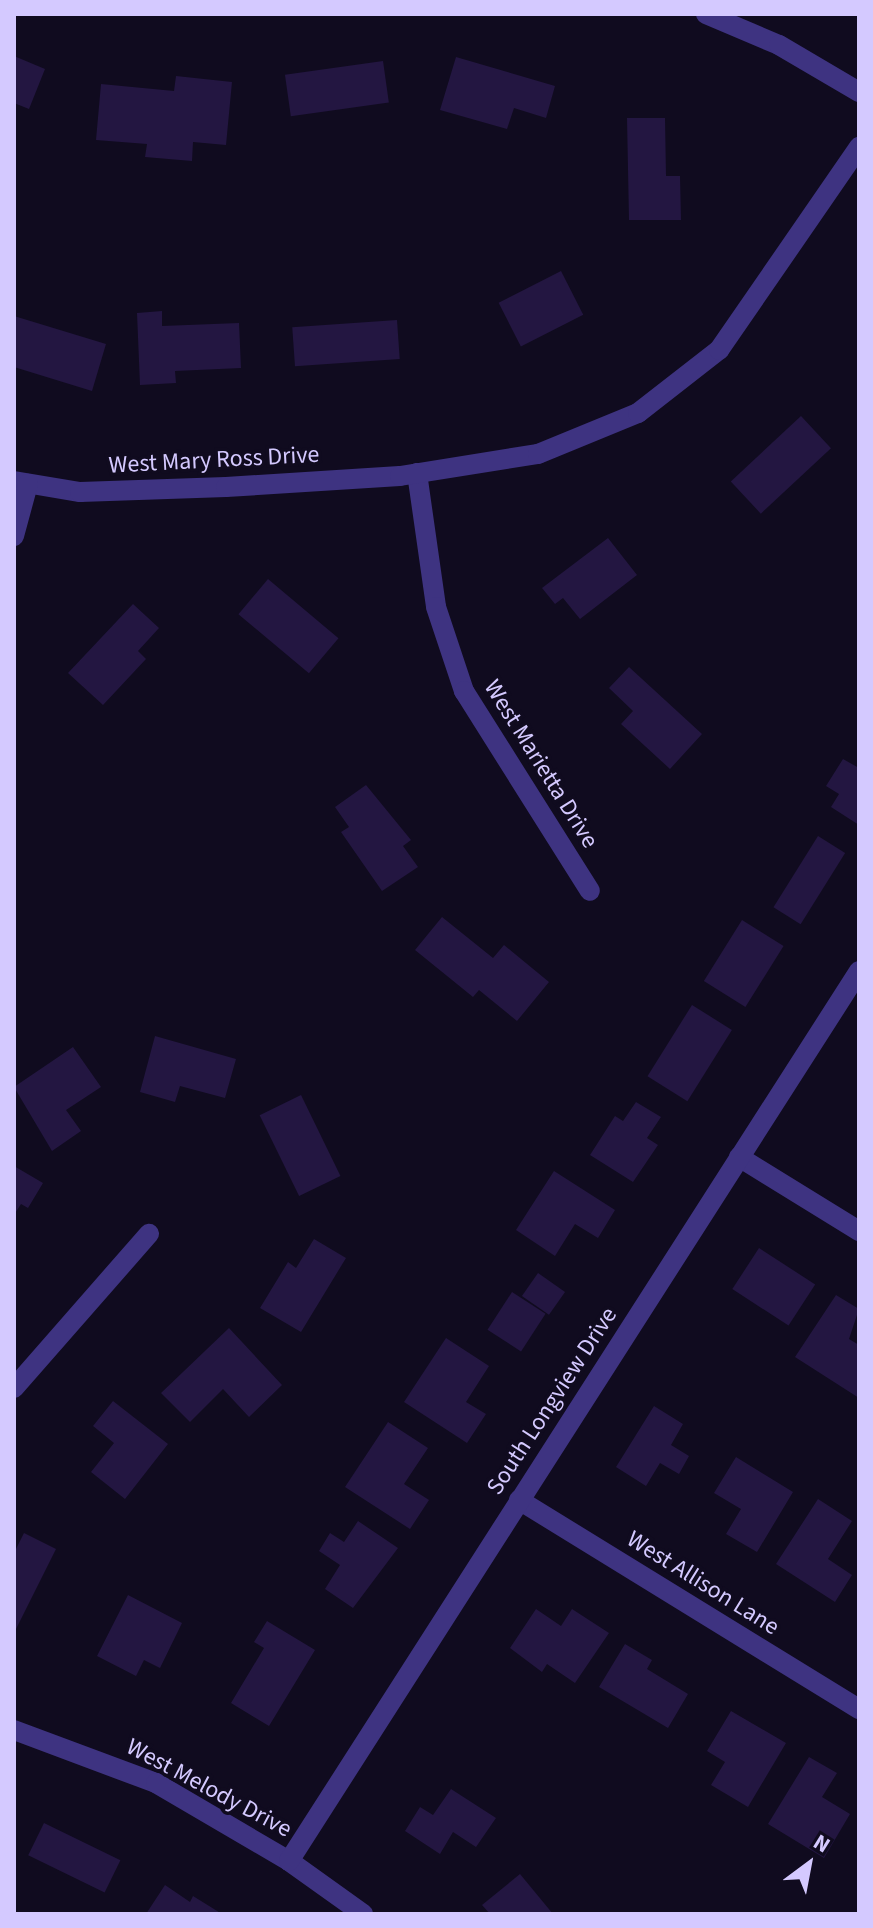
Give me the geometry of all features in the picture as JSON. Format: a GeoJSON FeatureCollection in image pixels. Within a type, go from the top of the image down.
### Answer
{"type":"FeatureCollection","features":[{"type":"Feature","properties":{"kind":"street"},"geometry":{"type":"LineString","coordinates":[[706,14],[779,45],[859,92]]}},
{"type":"Feature","properties":{"kind":"street","name":"West Mary Ross Drive"},"geometry":{"type":"LineString","coordinates":[[21,482],[80,492],[417,473],[538,454],[638,413],[719,350],[859,147]]}},
{"type":"Feature","properties":{"kind":"street","name":"West Marietta Drive"},"geometry":{"type":"LineString","coordinates":[[417,473],[436,607],[464,691],[590,891]]}},
{"type":"Feature","properties":{"kind":"street"},"geometry":{"type":"LineString","coordinates":[[14,536],[21,482]]}},
{"type":"Feature","properties":{"kind":"street","name":"South Longview Drive"},"geometry":{"type":"LineString","coordinates":[[289,1861],[859,971]]}},
{"type":"Feature","properties":{"kind":"street"},"geometry":{"type":"LineString","coordinates":[[739,1157],[859,1231]]}},
{"type":"Feature","properties":{"kind":"street"},"geometry":{"type":"LineString","coordinates":[[14,1388],[149,1234]]}},
{"type":"Feature","properties":{"kind":"street","name":"West Allison Lane"},"geometry":{"type":"LineString","coordinates":[[519,1500],[859,1709]]}},
{"type":"Feature","properties":{"kind":"street","name":"West Melody Drive"},"geometry":{"type":"LineString","coordinates":[[14,1730],[156,1783],[289,1861],[363,1914]]}},
{"type":"Feature","properties":{"kind":"building"},"geometry":{"type":"Polygon","coordinates":[[[14,56],[45,69],[29,109],[14,103],[14,56]]]}},
{"type":"Feature","properties":{"kind":"building"},"geometry":{"type":"Polygon","coordinates":[[[456,57],[555,86],[546,118],[514,108],[507,129],[440,110],[456,57]]]}},
{"type":"Feature","properties":{"kind":"building"},"geometry":{"type":"Polygon","coordinates":[[[383,61],[389,103],[291,116],[285,75],[383,61]]]}},
{"type":"Feature","properties":{"kind":"building"},"geometry":{"type":"Polygon","coordinates":[[[176,76],[232,82],[226,145],[193,142],[192,161],[145,157],[147,144],[96,140],[101,84],[174,91],[176,76]]]}},
{"type":"Feature","properties":{"kind":"building"},"geometry":{"type":"Polygon","coordinates":[[[627,118],[665,118],[666,176],[680,176],[681,220],[629,220],[627,118]]]}},
{"type":"Feature","properties":{"kind":"building"},"geometry":{"type":"Polygon","coordinates":[[[561,271],[583,315],[521,346],[499,303],[561,271]]]}},
{"type":"Feature","properties":{"kind":"building"},"geometry":{"type":"Polygon","coordinates":[[[162,311],[162,326],[239,323],[241,368],[175,371],[176,383],[140,385],[137,313],[162,311]]]}},
{"type":"Feature","properties":{"kind":"building"},"geometry":{"type":"Polygon","coordinates":[[[14,316],[106,344],[92,391],[14,367],[14,316]]]}},
{"type":"Feature","properties":{"kind":"building"},"geometry":{"type":"Polygon","coordinates":[[[397,320],[400,359],[295,366],[292,327],[397,320]]]}},
{"type":"Feature","properties":{"kind":"building"},"geometry":{"type":"Polygon","coordinates":[[[801,416],[831,448],[761,514],[731,481],[801,416]]]}},
{"type":"Feature","properties":{"kind":"building"},"geometry":{"type":"Polygon","coordinates":[[[608,538],[637,575],[580,619],[563,598],[555,604],[542,588],[608,538]]]}},
{"type":"Feature","properties":{"kind":"building"},"geometry":{"type":"Polygon","coordinates":[[[268,579],[338,638],[309,673],[238,614],[268,579]]]}},
{"type":"Feature","properties":{"kind":"building"},"geometry":{"type":"Polygon","coordinates":[[[133,604],[159,628],[138,651],[146,659],[103,705],[68,673],[133,604]]]}},
{"type":"Feature","properties":{"kind":"building"},"geometry":{"type":"Polygon","coordinates":[[[629,667],[702,734],[670,769],[621,724],[633,711],[609,688],[629,667]]]}},
{"type":"Feature","properties":{"kind":"building"},"geometry":{"type":"Polygon","coordinates":[[[843,759],[859,768],[859,825],[831,807],[839,794],[826,786],[843,759]]]}},
{"type":"Feature","properties":{"kind":"building"},"geometry":{"type":"Polygon","coordinates":[[[366,785],[411,840],[403,846],[418,867],[382,891],[341,832],[349,827],[335,807],[366,785]]]}},
{"type":"Feature","properties":{"kind":"building"},"geometry":{"type":"Polygon","coordinates":[[[818,836],[845,853],[801,924],[773,907],[818,836]]]}},
{"type":"Feature","properties":{"kind":"building"},"geometry":{"type":"Polygon","coordinates":[[[442,917],[493,958],[504,945],[549,982],[517,1021],[479,990],[473,997],[415,950],[442,917]]]}},
{"type":"Feature","properties":{"kind":"building"},"geometry":{"type":"Polygon","coordinates":[[[742,920],[784,946],[745,1007],[704,981],[742,920]]]}},
{"type":"Feature","properties":{"kind":"building"},"geometry":{"type":"Polygon","coordinates":[[[692,1005],[732,1030],[687,1101],[647,1076],[692,1005]]]}},
{"type":"Feature","properties":{"kind":"building"},"geometry":{"type":"Polygon","coordinates":[[[155,1036],[236,1059],[225,1098],[180,1086],[175,1102],[140,1092],[155,1036]]]}},
{"type":"Feature","properties":{"kind":"building"},"geometry":{"type":"Polygon","coordinates":[[[73,1047],[101,1087],[66,1110],[81,1131],[52,1151],[14,1087],[73,1047]]]}},
{"type":"Feature","properties":{"kind":"building"},"geometry":{"type":"Polygon","coordinates":[[[301,1095],[340,1176],[299,1196],[260,1115],[301,1095]]]}},
{"type":"Feature","properties":{"kind":"building"},"geometry":{"type":"Polygon","coordinates":[[[636,1102],[661,1117],[647,1138],[658,1145],[633,1182],[590,1155],[615,1116],[623,1121],[636,1102]]]}},
{"type":"Feature","properties":{"kind":"building"},"geometry":{"type":"Polygon","coordinates":[[[14,1166],[43,1183],[28,1208],[21,1204],[14,1215],[14,1166]]]}},
{"type":"Feature","properties":{"kind":"building"},"geometry":{"type":"Polygon","coordinates":[[[554,1171],[615,1210],[598,1238],[575,1224],[555,1256],[516,1230],[554,1171]]]}},
{"type":"Feature","properties":{"kind":"building"},"geometry":{"type":"Polygon","coordinates":[[[314,1239],[346,1258],[301,1332],[260,1308],[288,1262],[296,1268],[314,1239]]]}},
{"type":"Feature","properties":{"kind":"building"},"geometry":{"type":"Polygon","coordinates":[[[759,1248],[815,1284],[789,1326],[732,1289],[759,1248]]]}},
{"type":"Feature","properties":{"kind":"building"},"geometry":{"type":"Polygon","coordinates":[[[538,1273],[565,1292],[549,1315],[522,1296],[538,1273]]]}},
{"type":"Feature","properties":{"kind":"building"},"geometry":{"type":"Polygon","coordinates":[[[512,1292],[546,1314],[521,1352],[487,1330],[512,1292]]]}},
{"type":"Feature","properties":{"kind":"building"},"geometry":{"type":"Polygon","coordinates":[[[836,1295],[859,1309],[849,1339],[859,1345],[859,1398],[795,1357],[836,1295]]]}},
{"type":"Feature","properties":{"kind":"building"},"geometry":{"type":"Polygon","coordinates":[[[229,1328],[282,1385],[249,1417],[223,1389],[190,1422],[161,1393],[229,1328]]]}},
{"type":"Feature","properties":{"kind":"building"},"geometry":{"type":"Polygon","coordinates":[[[446,1338],[489,1366],[466,1402],[486,1414],[467,1443],[404,1402],[446,1338]]]}},
{"type":"Feature","properties":{"kind":"building"},"geometry":{"type":"Polygon","coordinates":[[[113,1401],[168,1444],[125,1499],[91,1472],[114,1443],[93,1426],[113,1401]]]}},
{"type":"Feature","properties":{"kind":"building"},"geometry":{"type":"Polygon","coordinates":[[[654,1406],[683,1424],[671,1445],[689,1456],[679,1474],[660,1463],[646,1486],[616,1467],[654,1406]]]}},
{"type":"Feature","properties":{"kind":"building"},"geometry":{"type":"Polygon","coordinates":[[[388,1422],[428,1448],[404,1484],[429,1500],[410,1529],[345,1487],[388,1422]]]}},
{"type":"Feature","properties":{"kind":"building"},"geometry":{"type":"Polygon","coordinates":[[[736,1457],[793,1492],[757,1552],[726,1534],[741,1509],[714,1493],[736,1457]]]}},
{"type":"Feature","properties":{"kind":"building"},"geometry":{"type":"Polygon","coordinates":[[[818,1499],[852,1521],[828,1559],[852,1575],[835,1602],[776,1564],[818,1499]]]}},
{"type":"Feature","properties":{"kind":"building"},"geometry":{"type":"Polygon","coordinates":[[[358,1521],[398,1548],[353,1608],[325,1589],[340,1565],[319,1551],[330,1533],[344,1542],[358,1521]]]}},
{"type":"Feature","properties":{"kind":"building"},"geometry":{"type":"Polygon","coordinates":[[[24,1533],[56,1549],[14,1633],[14,1553],[24,1533]]]}},
{"type":"Feature","properties":{"kind":"building"},"geometry":{"type":"Polygon","coordinates":[[[128,1595],[182,1623],[160,1668],[144,1660],[136,1676],[97,1656],[128,1595]]]}},
{"type":"Feature","properties":{"kind":"building"},"geometry":{"type":"Polygon","coordinates":[[[536,1609],[561,1626],[572,1609],[609,1633],[575,1683],[547,1664],[542,1672],[510,1648],[536,1609]]]}},
{"type":"Feature","properties":{"kind":"building"},"geometry":{"type":"Polygon","coordinates":[[[267,1621],[315,1650],[269,1726],[231,1703],[264,1648],[254,1642],[267,1621]]]}},
{"type":"Feature","properties":{"kind":"building"},"geometry":{"type":"Polygon","coordinates":[[[625,1644],[652,1660],[647,1669],[688,1694],[668,1728],[599,1687],[625,1644]]]}},
{"type":"Feature","properties":{"kind":"building"},"geometry":{"type":"Polygon","coordinates":[[[731,1711],[786,1743],[748,1807],[711,1785],[725,1762],[707,1751],[731,1711]]]}},
{"type":"Feature","properties":{"kind":"building"},"geometry":{"type":"Polygon","coordinates":[[[809,1757],[837,1773],[822,1797],[850,1814],[824,1858],[768,1824],[809,1757]]]}},
{"type":"Feature","properties":{"kind":"building"},"geometry":{"type":"Polygon","coordinates":[[[451,1789],[496,1818],[476,1847],[453,1832],[440,1854],[405,1831],[420,1807],[433,1815],[451,1789]]]}},
{"type":"Feature","properties":{"kind":"building"},"geometry":{"type":"Polygon","coordinates":[[[44,1823],[120,1860],[105,1893],[28,1855],[44,1823]]]}},
{"type":"Feature","properties":{"kind":"building"},"geometry":{"type":"Polygon","coordinates":[[[520,1874],[553,1914],[490,1914],[482,1905],[520,1874]]]}},
{"type":"Feature","properties":{"kind":"building"},"geometry":{"type":"Polygon","coordinates":[[[165,1885],[190,1902],[193,1896],[222,1914],[146,1914],[165,1885]]]}}]}
